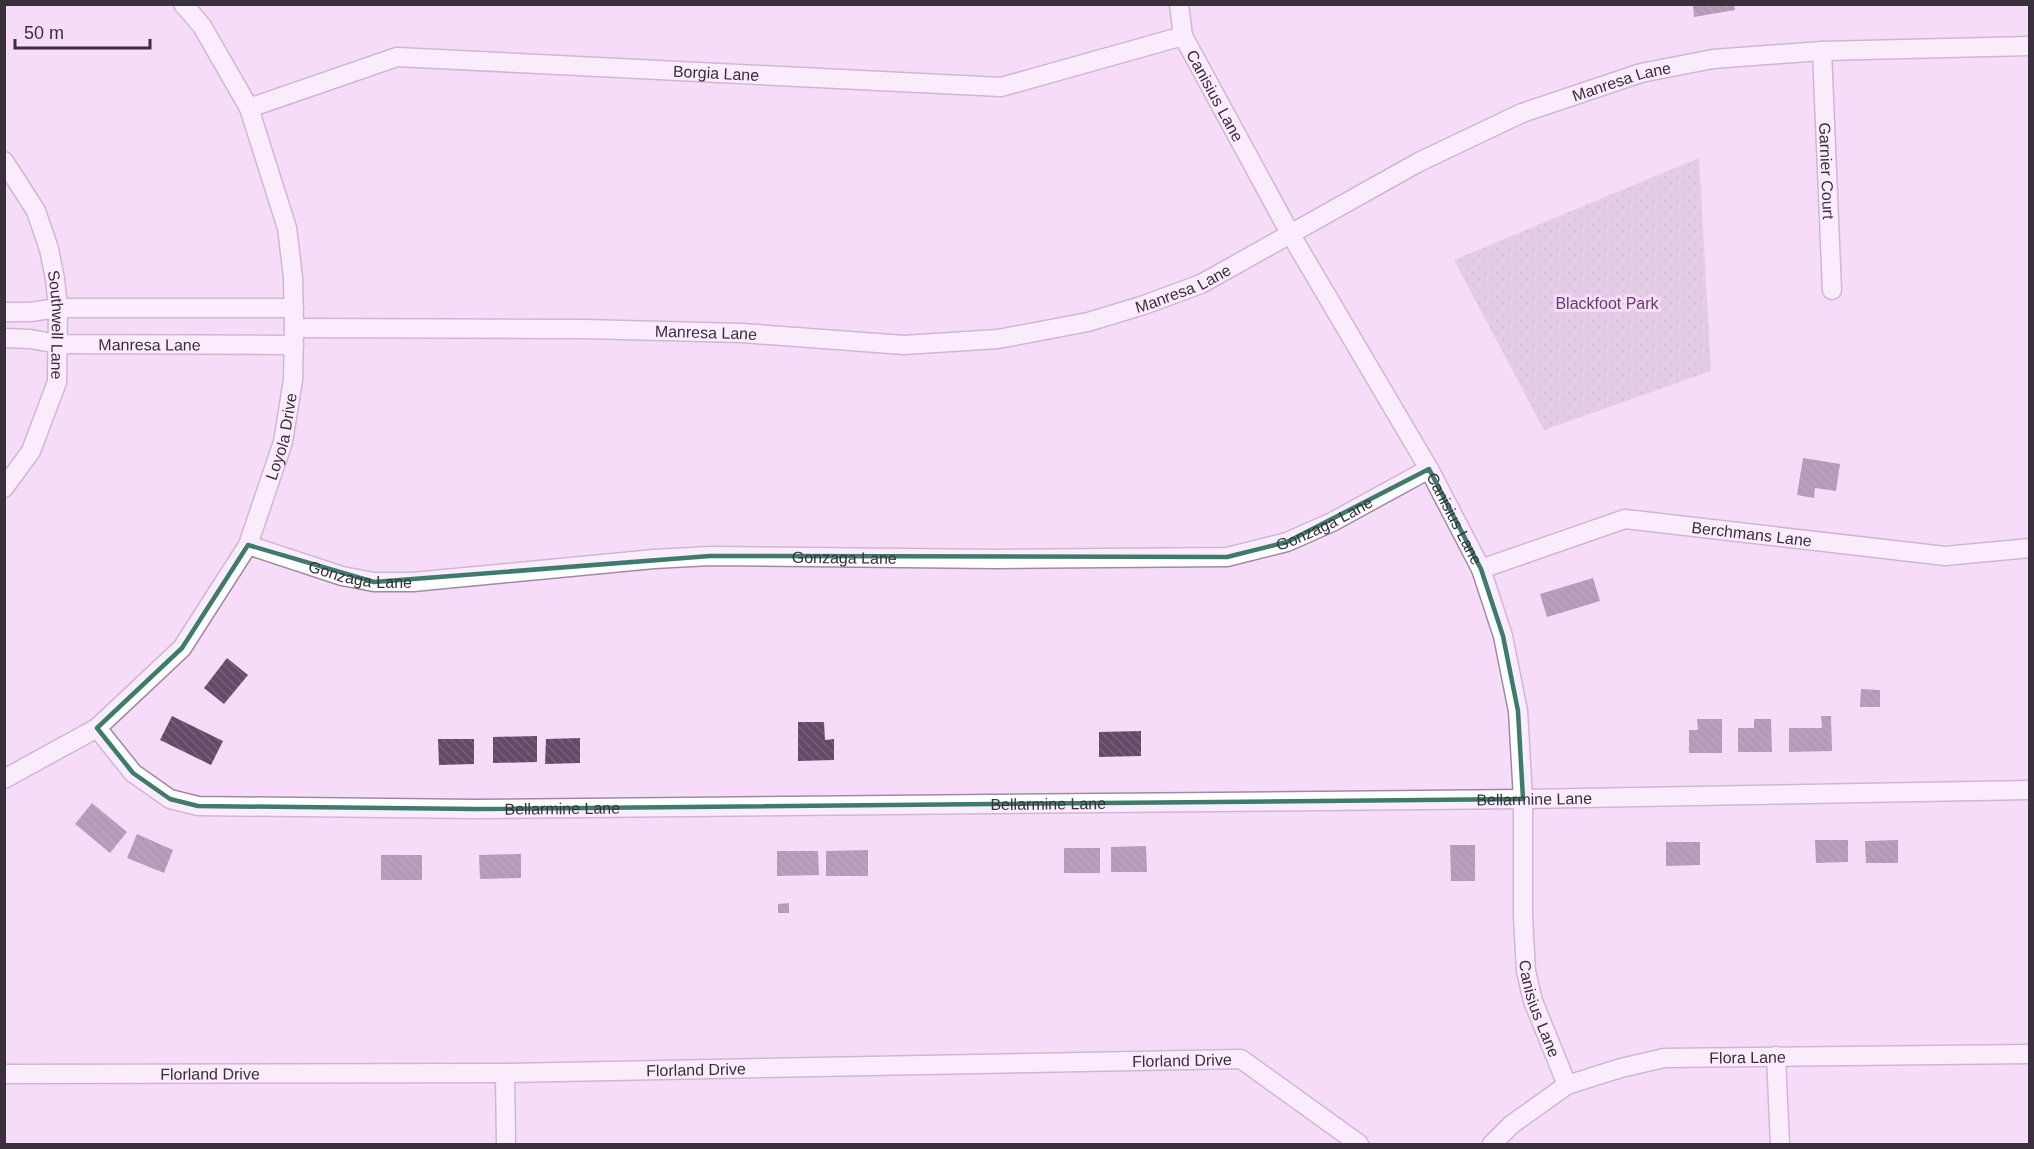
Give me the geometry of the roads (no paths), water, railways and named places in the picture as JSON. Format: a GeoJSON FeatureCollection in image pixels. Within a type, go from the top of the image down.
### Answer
{"type":"FeatureCollection","features":[{"type":"Feature","properties":{"kind":"street","name":"Loyola Drive"},"geometry":{"type":"LineString","coordinates":[[4,779],[97,728],[182,648],[248,545],[282,442],[293,380],[293,278],[287,228],[249,108],[202,26],[183,4]]}},
{"type":"Feature","properties":{"kind":"street","name":"Canisius Lane"},"geometry":{"type":"LineString","coordinates":[[1179,4],[1183,36],[1291,235],[1429,469],[1481,568],[1503,636],[1518,711],[1523,799],[1523,916],[1526,971],[1533,1001],[1567,1085]]}},
{"type":"Feature","properties":{"kind":"street","name":"Borgia Lane"},"geometry":{"type":"LineString","coordinates":[[249,108],[397,57],[1001,87],[1183,36]]}},
{"type":"Feature","properties":{"kind":"street","name":"Manresa Lane"},"geometry":{"type":"LineString","coordinates":[[4,338],[30,339],[58,344],[584,329],[708,332],[904,345],[998,339],[1088,322],[1144,306],[1201,284],[1419,162],[1522,113],[1641,73],[1713,59],[1822,51],[2030,46]]}},
{"type":"Feature","properties":{"kind":"street","name":"Garnier Court"},"geometry":{"type":"LineString","coordinates":[[1822,51],[1832,290]]}},
{"type":"Feature","properties":{"kind":"street","name":"Southwell Lane"},"geometry":{"type":"LineString","coordinates":[[4,161],[36,211],[50,249],[58,308],[57,382],[31,451],[4,488]]}},
{"type":"Feature","properties":{"kind":"street"},"geometry":{"type":"LineString","coordinates":[[4,312],[30,312],[58,308],[294,308]]}},
{"type":"Feature","properties":{"kind":"street","name":"Gonzaga Lane"},"geometry":{"type":"LineString","coordinates":[[248,545],[342,576],[375,582],[413,582],[654,559],[710,556],[997,559],[1227,557],[1287,542],[1332,522],[1429,469]]}},
{"type":"Feature","properties":{"kind":"street","name":"Berchmans Lane"},"geometry":{"type":"LineString","coordinates":[[1481,568],[1625,519],[1946,556],[2030,548]]}},
{"type":"Feature","properties":{"kind":"street","name":"Bellarmine Lane"},"geometry":{"type":"LineString","coordinates":[[97,728],[133,774],[170,799],[198,806],[475,809],[1523,799],[2030,790]]}},
{"type":"Feature","properties":{"kind":"street","name":"Flora Lane"},"geometry":{"type":"LineString","coordinates":[[1492,1144],[1511,1125],[1567,1085],[1621,1068],[1664,1058],[2030,1054]]}},
{"type":"Feature","properties":{"kind":"street"},"geometry":{"type":"LineString","coordinates":[[1776,1056],[1780,1144]]}},
{"type":"Feature","properties":{"kind":"street","name":"Florland Drive"},"geometry":{"type":"LineString","coordinates":[[4,1074],[505,1073],[1241,1059],[1359,1144]]}},
{"type":"Feature","properties":{"kind":"street"},"geometry":{"type":"LineString","coordinates":[[505,1073],[506,1144]]}},
{"type":"Feature","properties":{"kind":"park label","name":"Blackfoot Park"},"geometry":{"type":"Point","coordinates":[1607,303]}}]}
